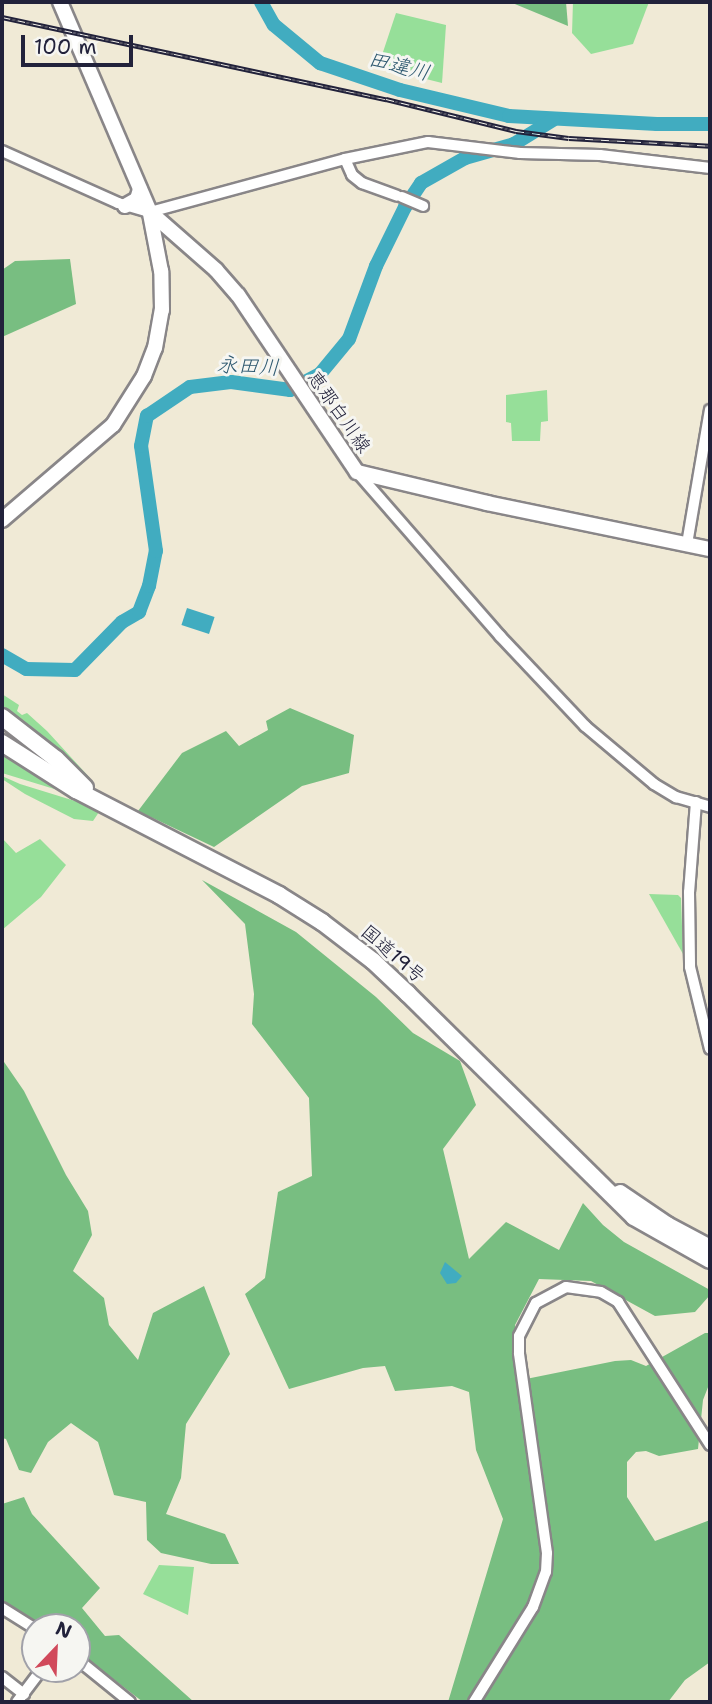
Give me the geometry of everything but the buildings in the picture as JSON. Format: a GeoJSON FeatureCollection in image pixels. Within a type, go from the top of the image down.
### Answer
{"type":"FeatureCollection","features":[{"type":"Feature","properties":{"kind":"highway"},"geometry":{"type":"LineString","coordinates":[[2,717],[56,759],[86,791]]}},
{"type":"Feature","properties":{"kind":"highway","name":"国道19号"},"geometry":{"type":"LineString","coordinates":[[2,740],[104,803]]}},
{"type":"Feature","properties":{"kind":"highway","name":"国道19号"},"geometry":{"type":"LineString","coordinates":[[2,740],[69,786],[280,891],[343,932],[408,988],[583,1163],[667,1225],[710,1248]]}},
{"type":"Feature","properties":{"kind":"highway"},"geometry":{"type":"LineString","coordinates":[[2,752],[69,786]]}},
{"type":"Feature","properties":{"kind":"highway","name":"国道19号"},"geometry":{"type":"LineString","coordinates":[[131,816],[279,895],[366,955],[624,1208],[661,1235],[710,1261]]}},
{"type":"Feature","properties":{"kind":"main road","name":"恵那白川線"},"geometry":{"type":"LineString","coordinates":[[60,2],[150,212],[216,270],[237,295],[357,471],[487,503],[710,549]]}},
{"type":"Feature","properties":{"kind":"main road"},"geometry":{"type":"LineString","coordinates":[[125,206],[137,199],[140,189]]}},
{"type":"Feature","properties":{"kind":"main road"},"geometry":{"type":"LineString","coordinates":[[2,520],[113,425],[134,396],[148,366],[159,328],[162,288],[150,212]]}},
{"type":"Feature","properties":{"kind":"main road"},"geometry":{"type":"LineString","coordinates":[[159,256],[167,244],[184,242]]}},
{"type":"Feature","properties":{"kind":"street"},"geometry":{"type":"LineString","coordinates":[[2,151],[125,206],[150,212],[345,159],[416,143],[507,152],[600,155],[710,168]]}},
{"type":"Feature","properties":{"kind":"street"},"geometry":{"type":"LineString","coordinates":[[345,159],[352,175],[362,184],[421,206]]}},
{"type":"Feature","properties":{"kind":"street"},"geometry":{"type":"LineString","coordinates":[[687,544],[710,410]]}},
{"type":"Feature","properties":{"kind":"street"},"geometry":{"type":"LineString","coordinates":[[357,471],[500,636],[584,726],[654,784],[676,797],[710,807]]}},
{"type":"Feature","properties":{"kind":"street"},"geometry":{"type":"LineString","coordinates":[[696,802],[689,892],[690,967],[710,1049]]}},
{"type":"Feature","properties":{"kind":"street"},"geometry":{"type":"LineString","coordinates":[[474,1702],[533,1606],[546,1572],[547,1553],[519,1353],[519,1336],[537,1303],[566,1287],[601,1292],[618,1302],[710,1445]]}},
{"type":"Feature","properties":{"kind":"street"},"geometry":{"type":"LineString","coordinates":[[2,1608],[21,1620]]}},
{"type":"Feature","properties":{"kind":"street"},"geometry":{"type":"LineString","coordinates":[[91,1671],[130,1702]]}},
{"type":"Feature","properties":{"kind":"street"},"geometry":{"type":"LineString","coordinates":[[2,1677],[21,1698],[32,1683]]}},
{"type":"Feature","properties":{"kind":"green space"},"geometry":{"type":"Polygon","coordinates":[[[510,2],[566,2],[568,26],[510,2]]]}},
{"type":"Feature","properties":{"kind":"green space"},"geometry":{"type":"Polygon","coordinates":[[[573,2],[649,2],[633,44],[591,54],[572,33],[573,2]]]}},
{"type":"Feature","properties":{"kind":"green space"},"geometry":{"type":"Polygon","coordinates":[[[396,13],[446,25],[442,83],[378,67],[396,13]]]}},
{"type":"Feature","properties":{"kind":"green space"},"geometry":{"type":"Polygon","coordinates":[[[70,259],[76,304],[2,337],[2,270],[15,261],[70,259]]]}},
{"type":"Feature","properties":{"kind":"green space"},"geometry":{"type":"Polygon","coordinates":[[[547,390],[548,421],[541,422],[540,441],[512,441],[511,423],[506,422],[506,395],[547,390]]]}},
{"type":"Feature","properties":{"kind":"green space"},"geometry":{"type":"Polygon","coordinates":[[[2,694],[19,705],[17,711],[22,715],[27,713],[47,731],[90,778],[91,789],[2,713],[2,694]]]}},
{"type":"Feature","properties":{"kind":"green space"},"geometry":{"type":"Polygon","coordinates":[[[290,708],[354,735],[349,773],[302,786],[214,847],[138,811],[182,753],[226,731],[239,746],[268,730],[266,721],[290,708]]]}},
{"type":"Feature","properties":{"kind":"green space"},"geometry":{"type":"Polygon","coordinates":[[[2,755],[32,772],[87,799],[2,773],[2,755]]]}},
{"type":"Feature","properties":{"kind":"green space"},"geometry":{"type":"Polygon","coordinates":[[[2,776],[101,809],[93,821],[74,819],[25,794],[2,779],[2,776]]]}},
{"type":"Feature","properties":{"kind":"green space"},"geometry":{"type":"Polygon","coordinates":[[[2,838],[16,853],[40,839],[66,865],[41,897],[2,930],[2,838]]]}},
{"type":"Feature","properties":{"kind":"green space"},"geometry":{"type":"Polygon","coordinates":[[[202,880],[296,932],[376,997],[413,1033],[460,1061],[476,1105],[443,1149],[469,1259],[506,1222],[559,1250],[583,1203],[603,1225],[624,1242],[710,1290],[710,1295],[695,1312],[655,1316],[591,1281],[539,1279],[515,1325],[521,1380],[615,1361],[631,1360],[646,1366],[705,1333],[710,1333],[710,1382],[703,1400],[698,1449],[659,1456],[646,1451],[636,1452],[627,1462],[627,1497],[655,1541],[710,1520],[710,1662],[685,1680],[668,1702],[448,1702],[503,1519],[476,1450],[469,1392],[452,1386],[395,1391],[385,1366],[363,1368],[289,1389],[245,1294],[265,1278],[278,1192],[312,1176],[309,1098],[252,1024],[254,994],[245,924],[202,880]]]}},
{"type":"Feature","properties":{"kind":"green space"},"geometry":{"type":"Polygon","coordinates":[[[649,894],[678,895],[681,898],[683,954],[649,894]]]}},
{"type":"Feature","properties":{"kind":"green space"},"geometry":{"type":"Polygon","coordinates":[[[2,1059],[24,1091],[66,1175],[88,1211],[92,1235],[73,1271],[104,1298],[109,1325],[138,1360],[153,1313],[204,1286],[230,1354],[186,1424],[181,1478],[166,1514],[225,1534],[239,1564],[211,1564],[161,1553],[147,1540],[146,1502],[114,1495],[98,1442],[71,1423],[48,1442],[31,1473],[19,1470],[6,1439],[2,1438],[2,1059]]]}},
{"type":"Feature","properties":{"kind":"green space"},"geometry":{"type":"Polygon","coordinates":[[[24,1497],[32,1514],[100,1588],[82,1608],[86,1613],[21,1615],[2,1604],[2,1504],[24,1497]]]}},
{"type":"Feature","properties":{"kind":"green space"},"geometry":{"type":"Polygon","coordinates":[[[159,1565],[194,1567],[188,1615],[143,1594],[159,1565]]]}},
{"type":"Feature","properties":{"kind":"green space"},"geometry":{"type":"Polygon","coordinates":[[[91,1619],[105,1636],[119,1635],[194,1702],[143,1702],[91,1662],[91,1619]]]}},
{"type":"Feature","properties":{"kind":"water"},"geometry":{"type":"Polygon","coordinates":[[[187,608],[215,617],[209,634],[181,625],[187,608]]]}},
{"type":"Feature","properties":{"kind":"water"},"geometry":{"type":"Polygon","coordinates":[[[445,1262],[462,1276],[456,1283],[447,1284],[440,1273],[445,1262]]]}},
{"type":"Feature","properties":{"kind":"waterway","name":"田違川"},"geometry":{"type":"LineString","coordinates":[[261,2],[274,25],[320,63],[400,90],[509,116],[657,124],[710,124]]}},
{"type":"Feature","properties":{"kind":"waterway","name":"永田川"},"geometry":{"type":"LineString","coordinates":[[2,655],[26,669],[75,670],[122,622],[139,612],[149,586],[156,551],[141,446],[147,416],[190,387],[231,382],[290,390],[320,374],[349,339],[376,266],[405,207],[421,183],[465,158],[514,144],[553,120]]}},
{"type":"Feature","properties":{"kind":"railway"},"geometry":{"type":"LineString","coordinates":[[2,17],[386,99],[516,131],[569,138],[710,146]]}}]}
